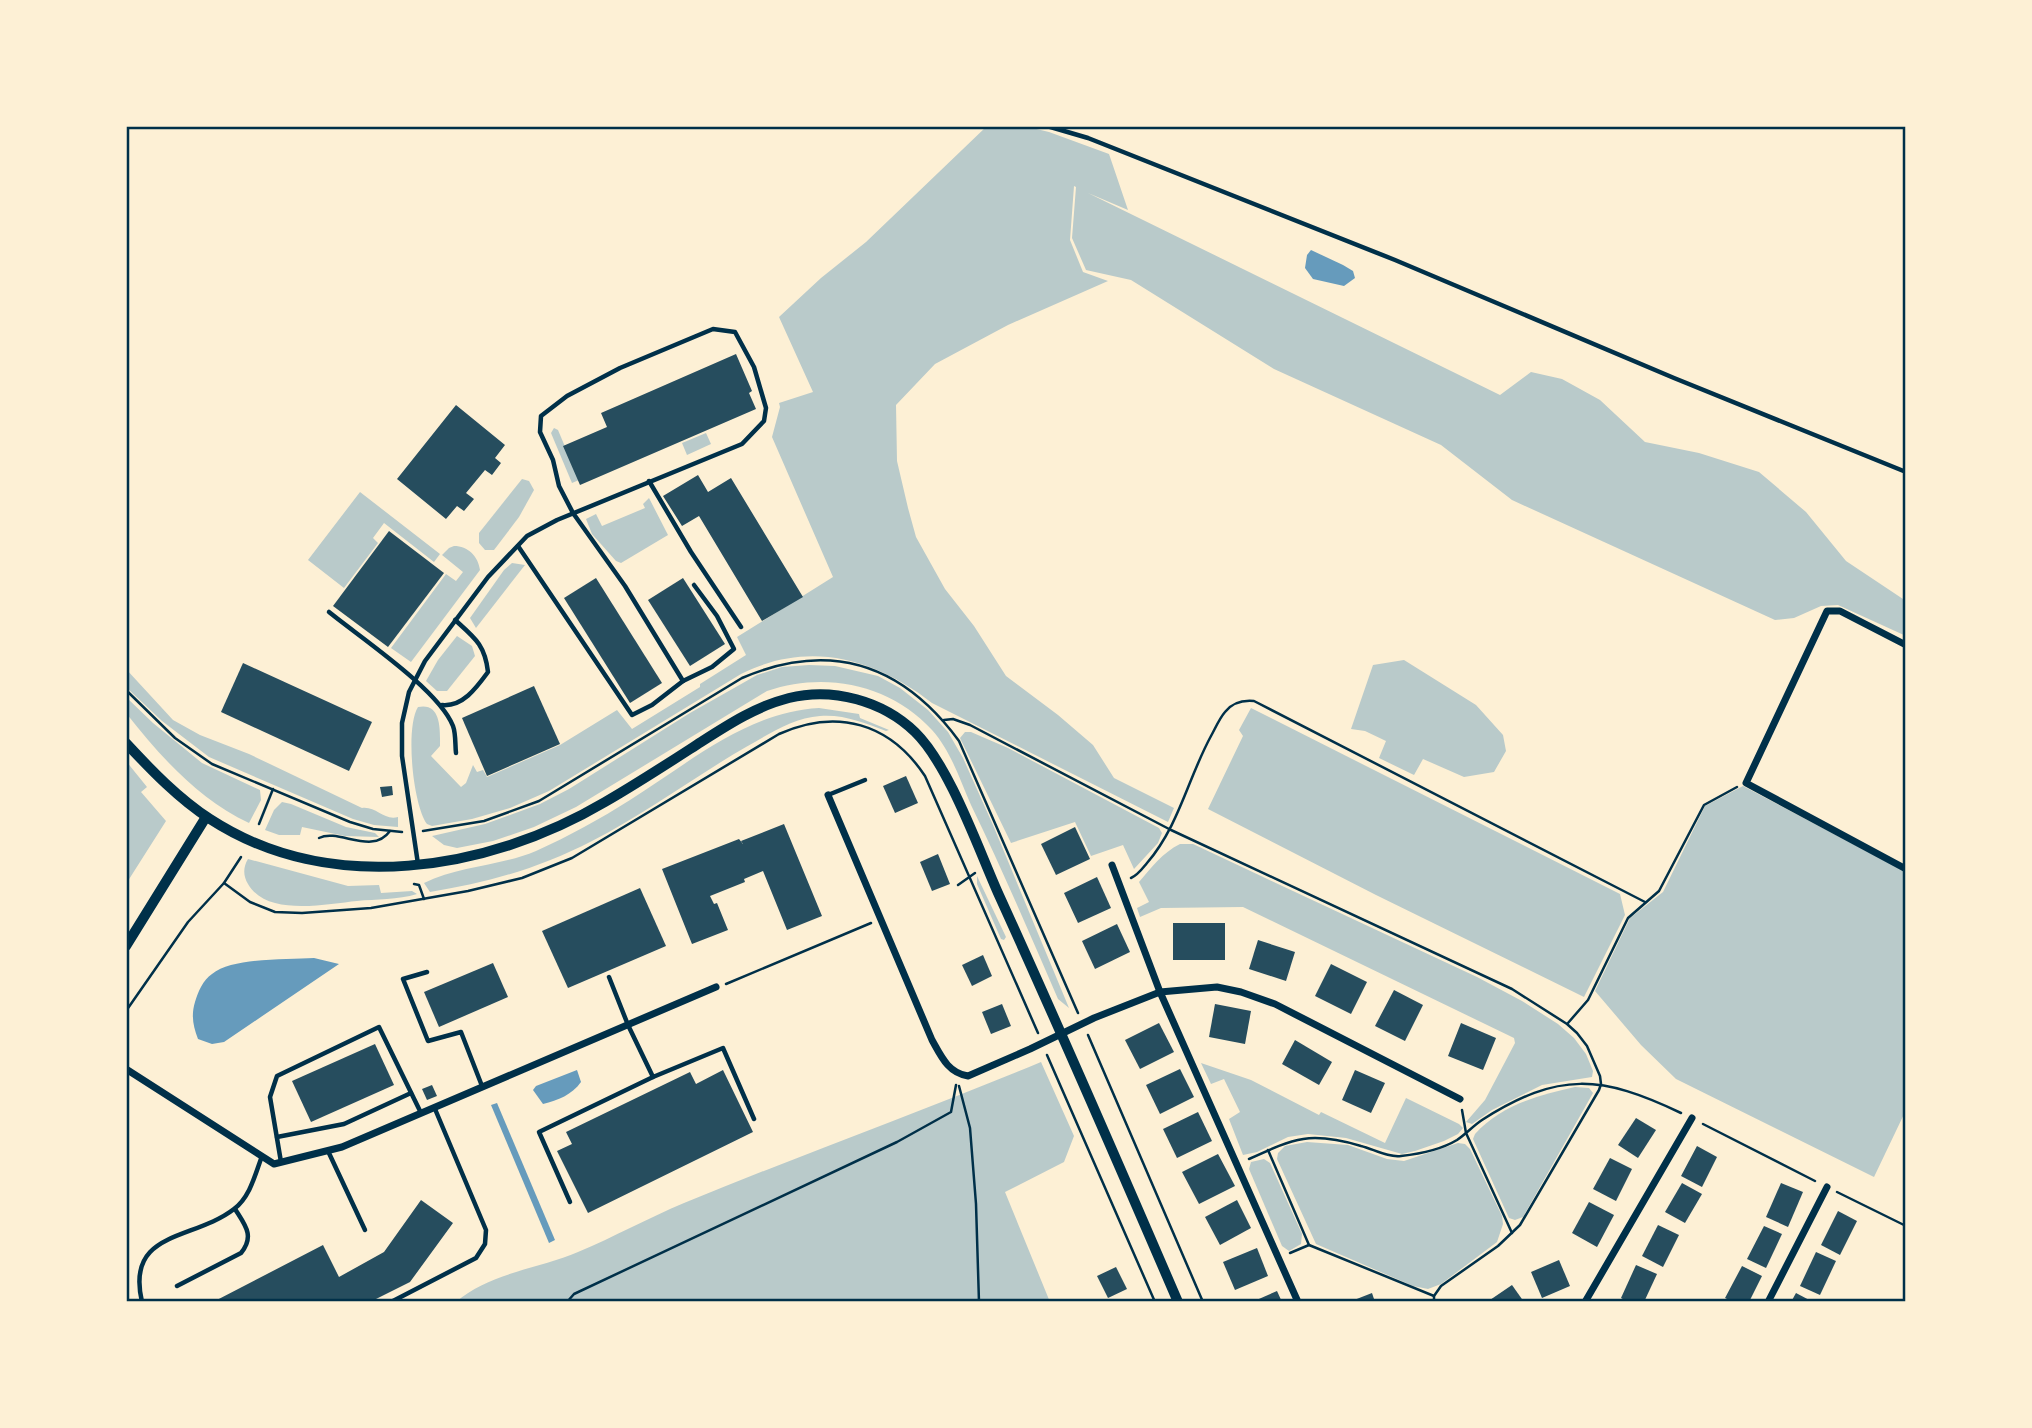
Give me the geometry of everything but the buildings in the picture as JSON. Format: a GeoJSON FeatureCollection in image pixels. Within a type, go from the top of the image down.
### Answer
{"type":"FeatureCollection","features":[{"type":"Feature","properties":{"kind":"street"},"geometry":{"type":"LineString","coordinates":[[1906,645],[1840,611],[1827,611],[1746,783],[1906,869]]}},
{"type":"Feature","properties":{"kind":"street"},"geometry":{"type":"LineString","coordinates":[[126,743],[171,789],[206,817],[254,842],[307,860],[357,866],[418,865],[477,856],[531,839],[566,824],[608,801],[754,710],[790,697],[812,694],[840,696],[884,710],[914,731],[935,757],[1062,1034],[1178,1302]]}},
{"type":"Feature","properties":{"kind":"street"},"geometry":{"type":"LineString","coordinates":[[828,795],[932,1040],[944,1062],[958,1074],[968,1076],[1083,1023],[1160,992],[1217,987],[1275,1004],[1460,1099]]}},
{"type":"Feature","properties":{"kind":"street"},"geometry":{"type":"LineString","coordinates":[[126,946],[206,817]]}},
{"type":"Feature","properties":{"kind":"street"},"geometry":{"type":"LineString","coordinates":[[1112,865],[1160,992],[1298,1302]]}},
{"type":"Feature","properties":{"kind":"street"},"geometry":{"type":"LineString","coordinates":[[126,1069],[274,1164],[341,1147],[716,987]]}},
{"type":"Feature","properties":{"kind":"street"},"geometry":{"type":"LineString","coordinates":[[1585,1302],[1692,1118]]}},
{"type":"Feature","properties":{"kind":"street"},"geometry":{"type":"LineString","coordinates":[[1768,1302],[1827,1187]]}},
{"type":"Feature","properties":{"kind":"lane"},"geometry":{"type":"LineString","coordinates":[[1048,126],[1088,138],[1369,249],[1674,378],[1906,472]]}},
{"type":"Feature","properties":{"kind":"lane"},"geometry":{"type":"LineString","coordinates":[[418,865],[402,756],[402,723],[409,692],[425,661],[488,576],[527,536],[573,513],[742,444],[764,421],[766,408],[754,367],[735,332],[713,329],[620,368],[567,396],[541,416],[540,432],[553,460],[559,486],[573,513],[625,586],[683,681]]}},
{"type":"Feature","properties":{"kind":"lane"},"geometry":{"type":"LineString","coordinates":[[649,481],[691,552],[741,627]]}},
{"type":"Feature","properties":{"kind":"lane"},"geometry":{"type":"LineString","coordinates":[[518,546],[632,715],[652,705],[683,681],[712,667],[734,649],[717,616],[694,585]]}},
{"type":"Feature","properties":{"kind":"lane"},"geometry":{"type":"LineString","coordinates":[[329,612],[442,705],[454,728],[456,753]]}},
{"type":"Feature","properties":{"kind":"lane"},"geometry":{"type":"LineString","coordinates":[[442,705],[449,706],[460,702],[475,690],[488,672],[486,654],[480,643],[455,620]]}},
{"type":"Feature","properties":{"kind":"lane"},"geometry":{"type":"LineString","coordinates":[[828,795],[865,780]]}},
{"type":"Feature","properties":{"kind":"lane"},"geometry":{"type":"LineString","coordinates":[[426,972],[403,979],[428,1041],[461,1032],[483,1087]]}},
{"type":"Feature","properties":{"kind":"lane"},"geometry":{"type":"LineString","coordinates":[[609,977],[653,1077]]}},
{"type":"Feature","properties":{"kind":"lane"},"geometry":{"type":"LineString","coordinates":[[281,1162],[270,1097],[277,1076],[379,1027],[421,1113]]}},
{"type":"Feature","properties":{"kind":"lane"},"geometry":{"type":"LineString","coordinates":[[570,1202],[539,1132],[653,1077],[723,1048],[754,1119]]}},
{"type":"Feature","properties":{"kind":"lane"},"geometry":{"type":"LineString","coordinates":[[276,1137],[344,1125],[411,1093]]}},
{"type":"Feature","properties":{"kind":"lane"},"geometry":{"type":"LineString","coordinates":[[391,1302],[477,1258],[485,1244],[486,1230],[435,1109]]}},
{"type":"Feature","properties":{"kind":"lane"},"geometry":{"type":"LineString","coordinates":[[328,1151],[365,1230]]}},
{"type":"Feature","properties":{"kind":"lane"},"geometry":{"type":"LineString","coordinates":[[142,1302],[139,1290],[140,1268],[146,1254],[235,1209],[244,1200],[262,1156]]}},
{"type":"Feature","properties":{"kind":"lane"},"geometry":{"type":"LineString","coordinates":[[177,1286],[241,1253],[249,1239],[247,1229],[235,1209]]}},
{"type":"Feature","properties":{"kind":"path"},"geometry":{"type":"LineString","coordinates":[[126,690],[192,751],[212,764],[350,822],[390,831],[413,831],[484,821],[538,801],[742,678],[767,667],[797,660],[819,660],[860,665],[892,678],[928,704],[959,741],[1203,1302]]}},
{"type":"Feature","properties":{"kind":"path"},"geometry":{"type":"LineString","coordinates":[[1119,883],[1136,876],[1171,830],[1203,750],[1225,712],[1240,702],[1254,701],[1645,902]]}},
{"type":"Feature","properties":{"kind":"path"},"geometry":{"type":"LineString","coordinates":[[944,720],[953,719],[970,725],[1171,830],[1512,989],[1577,1033],[1587,1046],[1601,1084],[1527,1215],[1512,1233],[1441,1286],[1434,1296],[1434,1302]]}},
{"type":"Feature","properties":{"kind":"path"},"geometry":{"type":"LineString","coordinates":[[224,883],[250,902],[275,912],[302,913],[370,908],[522,878],[572,858],[779,734],[812,722],[833,720],[876,731],[893,740],[912,757],[925,776],[1155,1302]]}},
{"type":"Feature","properties":{"kind":"path"},"geometry":{"type":"LineString","coordinates":[[1567,1024],[1588,1000],[1628,918],[1659,891],[1704,805],[1746,783]]}},
{"type":"Feature","properties":{"kind":"path"},"geometry":{"type":"LineString","coordinates":[[258,824],[273,789]]}},
{"type":"Feature","properties":{"kind":"path"},"geometry":{"type":"LineString","coordinates":[[319,838],[324,835],[359,841],[379,841],[390,831]]}},
{"type":"Feature","properties":{"kind":"path"},"geometry":{"type":"LineString","coordinates":[[126,1011],[188,922],[224,883],[241,857]]}},
{"type":"Feature","properties":{"kind":"path"},"geometry":{"type":"LineString","coordinates":[[958,885],[986,866]]}},
{"type":"Feature","properties":{"kind":"path"},"geometry":{"type":"LineString","coordinates":[[414,884],[419,886],[424,899]]}},
{"type":"Feature","properties":{"kind":"path"},"geometry":{"type":"LineString","coordinates":[[716,987],[881,919]]}},
{"type":"Feature","properties":{"kind":"path"},"geometry":{"type":"LineString","coordinates":[[567,1302],[574,1294],[897,1142],[951,1112],[958,1074]]}},
{"type":"Feature","properties":{"kind":"path"},"geometry":{"type":"LineString","coordinates":[[958,1074],[970,1128],[979,1302]]}},
{"type":"Feature","properties":{"kind":"path"},"geometry":{"type":"LineString","coordinates":[[1238,1164],[1288,1141],[1309,1137],[1334,1138],[1398,1157],[1427,1152],[1456,1141],[1503,1108],[1539,1091],[1566,1084],[1601,1084],[1644,1095],[1906,1226]]}},
{"type":"Feature","properties":{"kind":"path"},"geometry":{"type":"LineString","coordinates":[[1460,1099],[1466,1133],[1512,1233]]}},
{"type":"Feature","properties":{"kind":"path"},"geometry":{"type":"LineString","coordinates":[[1268,1150],[1310,1245],[1434,1296]]}},
{"type":"Feature","properties":{"kind":"path"},"geometry":{"type":"LineString","coordinates":[[1279,1258],[1310,1245]]}},
{"type":"Feature","properties":{"kind":"shaded area"},"geometry":{"type":"Polygon","coordinates":[[[987,126],[1024,126],[1049,132],[1109,154],[1128,210],[1088,193],[1500,395],[1531,372],[1562,379],[1600,400],[1645,442],[1699,453],[1759,472],[1806,512],[1846,561],[1906,601],[1906,636],[1838,605],[1821,606],[1794,618],[1775,620],[1512,500],[1441,445],[1274,369],[1131,280],[1086,270],[1072,238],[1074,186],[1070,240],[1083,272],[1108,281],[1008,325],[935,364],[896,405],[897,461],[916,537],[945,589],[974,626],[1006,676],[1093,745],[1114,778],[1174,808],[1168,822],[932,703],[887,675],[864,665],[816,656],[766,664],[741,674],[549,791],[510,808],[472,819],[432,826],[427,824],[418,801],[412,766],[412,731],[418,707],[432,709],[436,713],[440,746],[431,756],[461,787],[466,783],[473,765],[477,772],[483,770],[487,777],[560,745],[617,710],[632,729],[746,655],[737,637],[833,577],[772,437],[779,403],[813,392],[779,317],[821,278],[866,242],[987,126]]]}},
{"type":"Feature","properties":{"kind":"shaded area"},"geometry":{"type":"Polygon","coordinates":[[[554,428],[558,430],[579,480],[572,483],[551,433],[554,428]]]}},
{"type":"Feature","properties":{"kind":"shaded area"},"geometry":{"type":"Polygon","coordinates":[[[706,433],[711,444],[687,455],[682,443],[706,433]]]}},
{"type":"Feature","properties":{"kind":"shaded area"},"geometry":{"type":"Polygon","coordinates":[[[522,479],[529,481],[534,490],[519,517],[494,550],[485,550],[479,543],[479,533],[522,479]]]}},
{"type":"Feature","properties":{"kind":"shaded area"},"geometry":{"type":"Polygon","coordinates":[[[360,492],[440,554],[434,562],[384,523],[373,538],[378,543],[344,588],[308,560],[360,492]]]}},
{"type":"Feature","properties":{"kind":"shaded area"},"geometry":{"type":"Polygon","coordinates":[[[649,498],[668,535],[621,563],[616,561],[592,534],[586,519],[596,514],[602,526],[645,508],[643,504],[649,498]]]}},
{"type":"Feature","properties":{"kind":"shaded area"},"geometry":{"type":"Polygon","coordinates":[[[454,546],[472,553],[480,570],[411,662],[391,648],[446,574],[456,581],[463,572],[442,555],[454,546]]]}},
{"type":"Feature","properties":{"kind":"shaded area"},"geometry":{"type":"Polygon","coordinates":[[[512,563],[525,565],[476,628],[470,618],[504,570],[512,563]]]}},
{"type":"Feature","properties":{"kind":"shaded area"},"geometry":{"type":"Polygon","coordinates":[[[457,636],[472,646],[475,656],[447,691],[437,691],[426,681],[457,636]]]}},
{"type":"Feature","properties":{"kind":"shaded area"},"geometry":{"type":"Polygon","coordinates":[[[1404,660],[1476,705],[1503,735],[1506,751],[1494,772],[1464,777],[1423,759],[1414,775],[1379,758],[1386,741],[1365,731],[1351,729],[1373,665],[1404,660]]]}},
{"type":"Feature","properties":{"kind":"shaded area"},"geometry":{"type":"Polygon","coordinates":[[[835,666],[878,676],[900,688],[928,710],[948,732],[963,758],[993,825],[1069,1008],[1058,999],[945,747],[915,714],[877,692],[856,686],[811,682],[767,691],[576,807],[534,827],[493,841],[457,848],[444,845],[432,836],[485,824],[540,804],[757,675],[782,667],[835,666]]]}},
{"type":"Feature","properties":{"kind":"shaded area"},"geometry":{"type":"Polygon","coordinates":[[[126,669],[173,720],[200,735],[249,754],[362,808],[372,809],[388,817],[398,817],[398,827],[374,825],[353,819],[209,757],[162,721],[126,687],[126,669]]]}},
{"type":"Feature","properties":{"kind":"shaded area"},"geometry":{"type":"Polygon","coordinates":[[[126,697],[202,763],[260,790],[261,800],[249,823],[213,802],[166,760],[126,713],[126,697]]]}},
{"type":"Feature","properties":{"kind":"shaded area"},"geometry":{"type":"Polygon","coordinates":[[[819,708],[859,714],[860,718],[889,730],[837,716],[800,720],[763,737],[631,819],[572,851],[533,867],[472,884],[430,892],[424,883],[451,873],[536,851],[607,814],[743,729],[767,719],[819,708]]]}},
{"type":"Feature","properties":{"kind":"shaded area"},"geometry":{"type":"Polygon","coordinates":[[[1251,708],[1620,894],[1625,915],[1584,997],[1208,809],[1243,736],[1239,730],[1251,708]]]}},
{"type":"Feature","properties":{"kind":"shaded area"},"geometry":{"type":"Polygon","coordinates":[[[965,732],[1008,748],[1159,828],[1162,833],[1158,843],[1134,869],[1123,845],[1091,856],[1075,822],[1011,843],[960,738],[965,732]]]}},
{"type":"Feature","properties":{"kind":"shaded area"},"geometry":{"type":"Polygon","coordinates":[[[126,761],[147,787],[141,792],[166,821],[126,884],[126,761]]]}},
{"type":"Feature","properties":{"kind":"shaded area"},"geometry":{"type":"Polygon","coordinates":[[[1743,786],[1906,872],[1906,1110],[1874,1177],[1676,1079],[1641,1045],[1595,991],[1630,918],[1663,892],[1705,806],[1743,786]]]}},
{"type":"Feature","properties":{"kind":"shaded area"},"geometry":{"type":"Polygon","coordinates":[[[282,802],[346,827],[375,833],[379,837],[345,836],[302,827],[300,835],[279,835],[265,830],[274,810],[282,802]]]}},
{"type":"Feature","properties":{"kind":"shaded area"},"geometry":{"type":"Polygon","coordinates":[[[1180,844],[1193,844],[1477,977],[1522,1001],[1558,1024],[1574,1038],[1586,1054],[1593,1071],[1592,1077],[1542,1085],[1492,1110],[1472,1124],[1466,1122],[1485,1100],[1515,1043],[1514,1038],[1243,907],[1161,908],[1140,917],[1137,908],[1149,902],[1139,882],[1163,856],[1180,844]]]}},
{"type":"Feature","properties":{"kind":"shaded area"},"geometry":{"type":"Polygon","coordinates":[[[248,859],[348,886],[379,885],[381,893],[412,891],[417,894],[314,906],[283,905],[257,894],[248,884],[244,871],[248,859]]]}},
{"type":"Feature","properties":{"kind":"shaded area"},"geometry":{"type":"Polygon","coordinates":[[[977,876],[1006,937],[1004,940],[1001,939],[977,884],[977,876]]]}},
{"type":"Feature","properties":{"kind":"shaded area"},"geometry":{"type":"Polygon","coordinates":[[[1041,1062],[1074,1136],[1064,1162],[1005,1192],[1050,1302],[456,1302],[483,1284],[563,1258],[684,1203],[1041,1062]]]}},
{"type":"Feature","properties":{"kind":"shaded area"},"geometry":{"type":"Polygon","coordinates":[[[1201,1063],[1251,1080],[1319,1115],[1321,1112],[1385,1143],[1406,1098],[1463,1128],[1458,1134],[1444,1141],[1402,1154],[1346,1138],[1308,1134],[1288,1137],[1257,1152],[1243,1155],[1229,1119],[1240,1112],[1224,1079],[1211,1084],[1201,1063]]]}},
{"type":"Feature","properties":{"kind":"shaded area"},"geometry":{"type":"Polygon","coordinates":[[[1575,1087],[1589,1088],[1593,1093],[1523,1217],[1515,1220],[1509,1218],[1473,1139],[1475,1134],[1509,1108],[1575,1087]]]}},
{"type":"Feature","properties":{"kind":"shaded area"},"geometry":{"type":"Polygon","coordinates":[[[1307,1142],[1348,1145],[1387,1159],[1404,1161],[1458,1143],[1465,1144],[1470,1149],[1502,1216],[1503,1224],[1497,1242],[1441,1284],[1428,1289],[1413,1286],[1316,1244],[1277,1159],[1278,1153],[1285,1146],[1307,1142]]]}},
{"type":"Feature","properties":{"kind":"shaded area"},"geometry":{"type":"Polygon","coordinates":[[[1264,1159],[1270,1163],[1302,1234],[1301,1244],[1289,1251],[1282,1246],[1249,1169],[1251,1162],[1264,1159]]]}},
{"type":"Feature","properties":{"kind":"water"},"geometry":{"type":"Polygon","coordinates":[[[1311,250],[1353,271],[1355,278],[1344,286],[1313,279],[1305,268],[1307,255],[1311,250]]]}},
{"type":"Feature","properties":{"kind":"water"},"geometry":{"type":"Polygon","coordinates":[[[314,958],[339,964],[224,1042],[212,1044],[198,1039],[193,1021],[194,1007],[201,987],[212,974],[246,962],[314,958]]]}},
{"type":"Feature","properties":{"kind":"water"},"geometry":{"type":"Polygon","coordinates":[[[577,1070],[581,1082],[569,1094],[559,1099],[543,1104],[533,1090],[536,1086],[577,1070]]]}},
{"type":"Feature","properties":{"kind":"water"},"geometry":{"type":"Polygon","coordinates":[[[497,1103],[555,1240],[549,1243],[491,1105],[497,1103]]]}}]}
